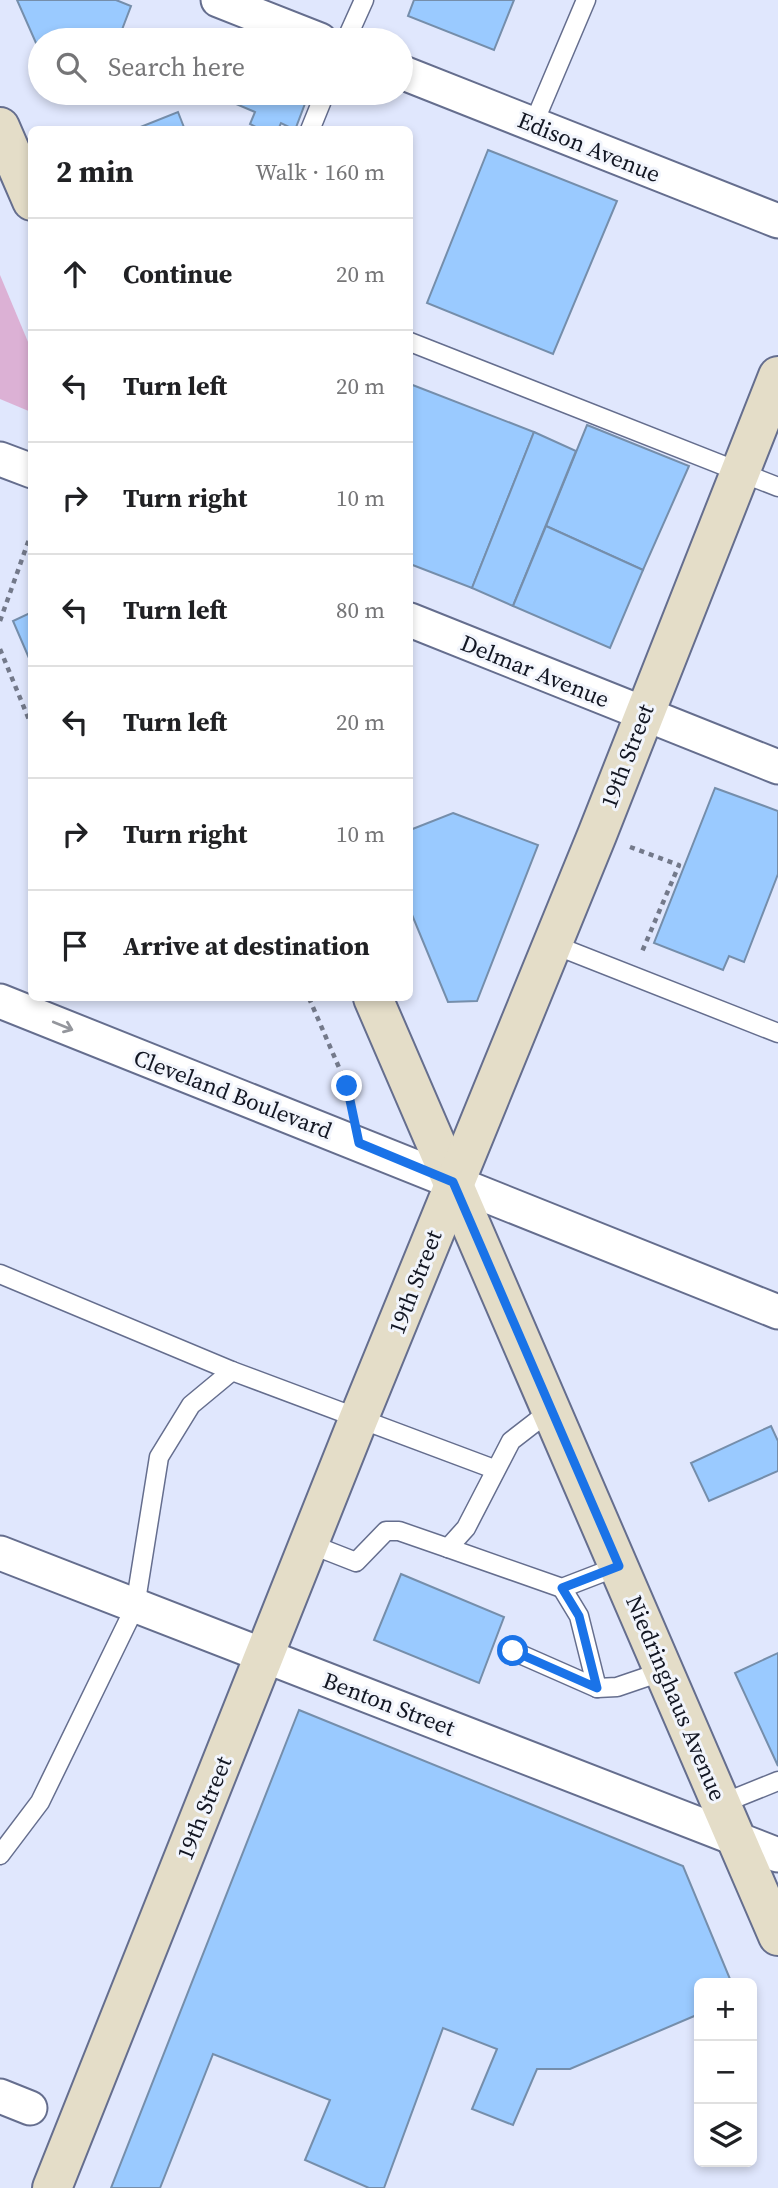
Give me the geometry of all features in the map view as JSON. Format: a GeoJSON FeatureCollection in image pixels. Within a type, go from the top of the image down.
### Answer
{"type":"FeatureCollection","features":[{"type":"Feature","properties":{"kind":"main road"},"geometry":{"type":"LineString","coordinates":[[0,127],[28,192]]}},
{"type":"Feature","properties":{"kind":"main road","name":"19th Street"},"geometry":{"type":"LineString","coordinates":[[52,2188],[358,1420],[409,1301],[453,1182],[597,835],[778,376]]}},
{"type":"Feature","properties":{"kind":"main road","name":"Niedringhaus Avenue"},"geometry":{"type":"LineString","coordinates":[[374,1001],[778,1936]]}},
{"type":"Feature","properties":{"kind":"street"},"geometry":{"type":"LineString","coordinates":[[218,0],[289,28]]}},
{"type":"Feature","properties":{"kind":"street","name":"Edison Avenue"},"geometry":{"type":"LineString","coordinates":[[413,77],[778,221]]}},
{"type":"Feature","properties":{"kind":"street"},"geometry":{"type":"LineString","coordinates":[[0,459],[28,470]]}},
{"type":"Feature","properties":{"kind":"street","name":"Delmar Avenue"},"geometry":{"type":"LineString","coordinates":[[413,621],[778,767]]}},
{"type":"Feature","properties":{"kind":"street","name":"Cleveland Boulevard"},"geometry":{"type":"LineString","coordinates":[[0,1001],[778,1312]]}},
{"type":"Feature","properties":{"kind":"street","name":"Benton Street"},"geometry":{"type":"LineString","coordinates":[[0,1553],[265,1657],[729,1821],[778,1855]]}},
{"type":"Feature","properties":{"kind":"lane"},"geometry":{"type":"LineString","coordinates":[[351,28],[364,0]]}},
{"type":"Feature","properties":{"kind":"lane"},"geometry":{"type":"LineString","coordinates":[[533,125],[586,0]]}},
{"type":"Feature","properties":{"kind":"lane"},"geometry":{"type":"LineString","coordinates":[[312,126],[320,105]]}},
{"type":"Feature","properties":{"kind":"lane"},"geometry":{"type":"LineString","coordinates":[[413,343],[778,487]]}},
{"type":"Feature","properties":{"kind":"lane"},"geometry":{"type":"LineString","coordinates":[[552,944],[778,1033]]}},
{"type":"Feature","properties":{"kind":"lane"},"geometry":{"type":"LineString","coordinates":[[0,1274],[232,1371],[494,1469]]}},
{"type":"Feature","properties":{"kind":"lane"},"geometry":{"type":"LineString","coordinates":[[0,1855],[40,1802],[135,1607],[159,1457],[191,1405],[232,1371]]}},
{"type":"Feature","properties":{"kind":"lane"},"geometry":{"type":"LineString","coordinates":[[449,1548],[466,1528],[494,1469],[511,1441],[551,1410]]}},
{"type":"Feature","properties":{"kind":"lane"},"geometry":{"type":"LineString","coordinates":[[310,1544],[356,1562],[386,1531],[399,1531],[562,1588],[579,1616],[597,1688]]}},
{"type":"Feature","properties":{"kind":"lane"},"geometry":{"type":"LineString","coordinates":[[562,1588],[619,1566]]}},
{"type":"Feature","properties":{"kind":"lane"},"geometry":{"type":"LineString","coordinates":[[513,1651],[597,1688],[617,1687],[664,1671]]}},
{"type":"Feature","properties":{"kind":"lane"},"geometry":{"type":"LineString","coordinates":[[729,1821],[778,1781]]}},
{"type":"Feature","properties":{"kind":"path"},"geometry":{"type":"LineString","coordinates":[[0,621],[28,542]]}},
{"type":"Feature","properties":{"kind":"path"},"geometry":{"type":"LineString","coordinates":[[0,649],[28,717]]}},
{"type":"Feature","properties":{"kind":"path"},"geometry":{"type":"LineString","coordinates":[[597,835],[679,865],[633,974]]}},
{"type":"Feature","properties":{"kind":"path"},"geometry":{"type":"LineString","coordinates":[[310,1001],[347,1086],[359,1143]]}},
{"type":"Feature","properties":{"kind":"shaded area"},"geometry":{"type":"Polygon","coordinates":[[[0,275],[28,342],[28,411],[0,399],[0,275]]]}},
{"type":"Feature","properties":{"kind":"building"},"geometry":{"type":"Polygon","coordinates":[[[17,0],[116,0],[131,6],[123,28],[29,28],[17,0]]]}},
{"type":"Feature","properties":{"kind":"building"},"geometry":{"type":"Polygon","coordinates":[[[414,0],[514,0],[494,50],[408,16],[414,0]]]}},
{"type":"Feature","properties":{"kind":"building"},"geometry":{"type":"Polygon","coordinates":[[[238,105],[304,105],[297,126],[281,123],[280,126],[254,126],[250,124],[255,112],[238,105]]]}},
{"type":"Feature","properties":{"kind":"building"},"geometry":{"type":"Polygon","coordinates":[[[178,112],[183,126],[143,126],[178,112]]]}},
{"type":"Feature","properties":{"kind":"building"},"geometry":{"type":"Polygon","coordinates":[[[488,150],[617,201],[553,354],[427,303],[488,150]]]}},
{"type":"Feature","properties":{"kind":"building"},"geometry":{"type":"Polygon","coordinates":[[[413,385],[534,432],[472,588],[413,565],[413,385]]]}},
{"type":"Feature","properties":{"kind":"building"},"geometry":{"type":"Polygon","coordinates":[[[587,425],[689,466],[643,570],[546,526],[587,425]]]}},
{"type":"Feature","properties":{"kind":"building"},"geometry":{"type":"Polygon","coordinates":[[[534,432],[576,451],[513,606],[472,588],[534,432]]]}},
{"type":"Feature","properties":{"kind":"building"},"geometry":{"type":"Polygon","coordinates":[[[546,526],[643,570],[610,648],[513,606],[546,526]]]}},
{"type":"Feature","properties":{"kind":"building"},"geometry":{"type":"Polygon","coordinates":[[[28,614],[28,656],[13,621],[28,614]]]}},
{"type":"Feature","properties":{"kind":"building"},"geometry":{"type":"Polygon","coordinates":[[[715,788],[778,811],[778,874],[744,962],[729,956],[723,970],[654,943],[715,788]]]}},
{"type":"Feature","properties":{"kind":"building"},"geometry":{"type":"Polygon","coordinates":[[[453,813],[538,845],[477,1001],[448,1002],[413,917],[413,829],[453,813]]]}},
{"type":"Feature","properties":{"kind":"building"},"geometry":{"type":"Polygon","coordinates":[[[771,1426],[778,1441],[778,1471],[709,1501],[691,1463],[771,1426]]]}},
{"type":"Feature","properties":{"kind":"building"},"geometry":{"type":"Polygon","coordinates":[[[401,1574],[504,1617],[479,1683],[374,1640],[401,1574]]]}},
{"type":"Feature","properties":{"kind":"building"},"geometry":{"type":"Polygon","coordinates":[[[778,1653],[778,1766],[735,1673],[778,1653]]]}},
{"type":"Feature","properties":{"kind":"building"},"geometry":{"type":"Polygon","coordinates":[[[299,1710],[683,1866],[730,1978],[694,1978],[694,2016],[570,2069],[537,2069],[513,2125],[472,2109],[497,2049],[443,2028],[384,2188],[369,2188],[305,2160],[330,2100],[213,2054],[160,2188],[111,2188],[299,1710]]]}},
{"type":"Feature","properties":{"kind":"route"},"geometry":{"type":"LineString","coordinates":[[347,1086],[359,1143],[453,1182],[619,1566],[562,1588],[579,1616],[597,1688],[513,1651]]}}]}
